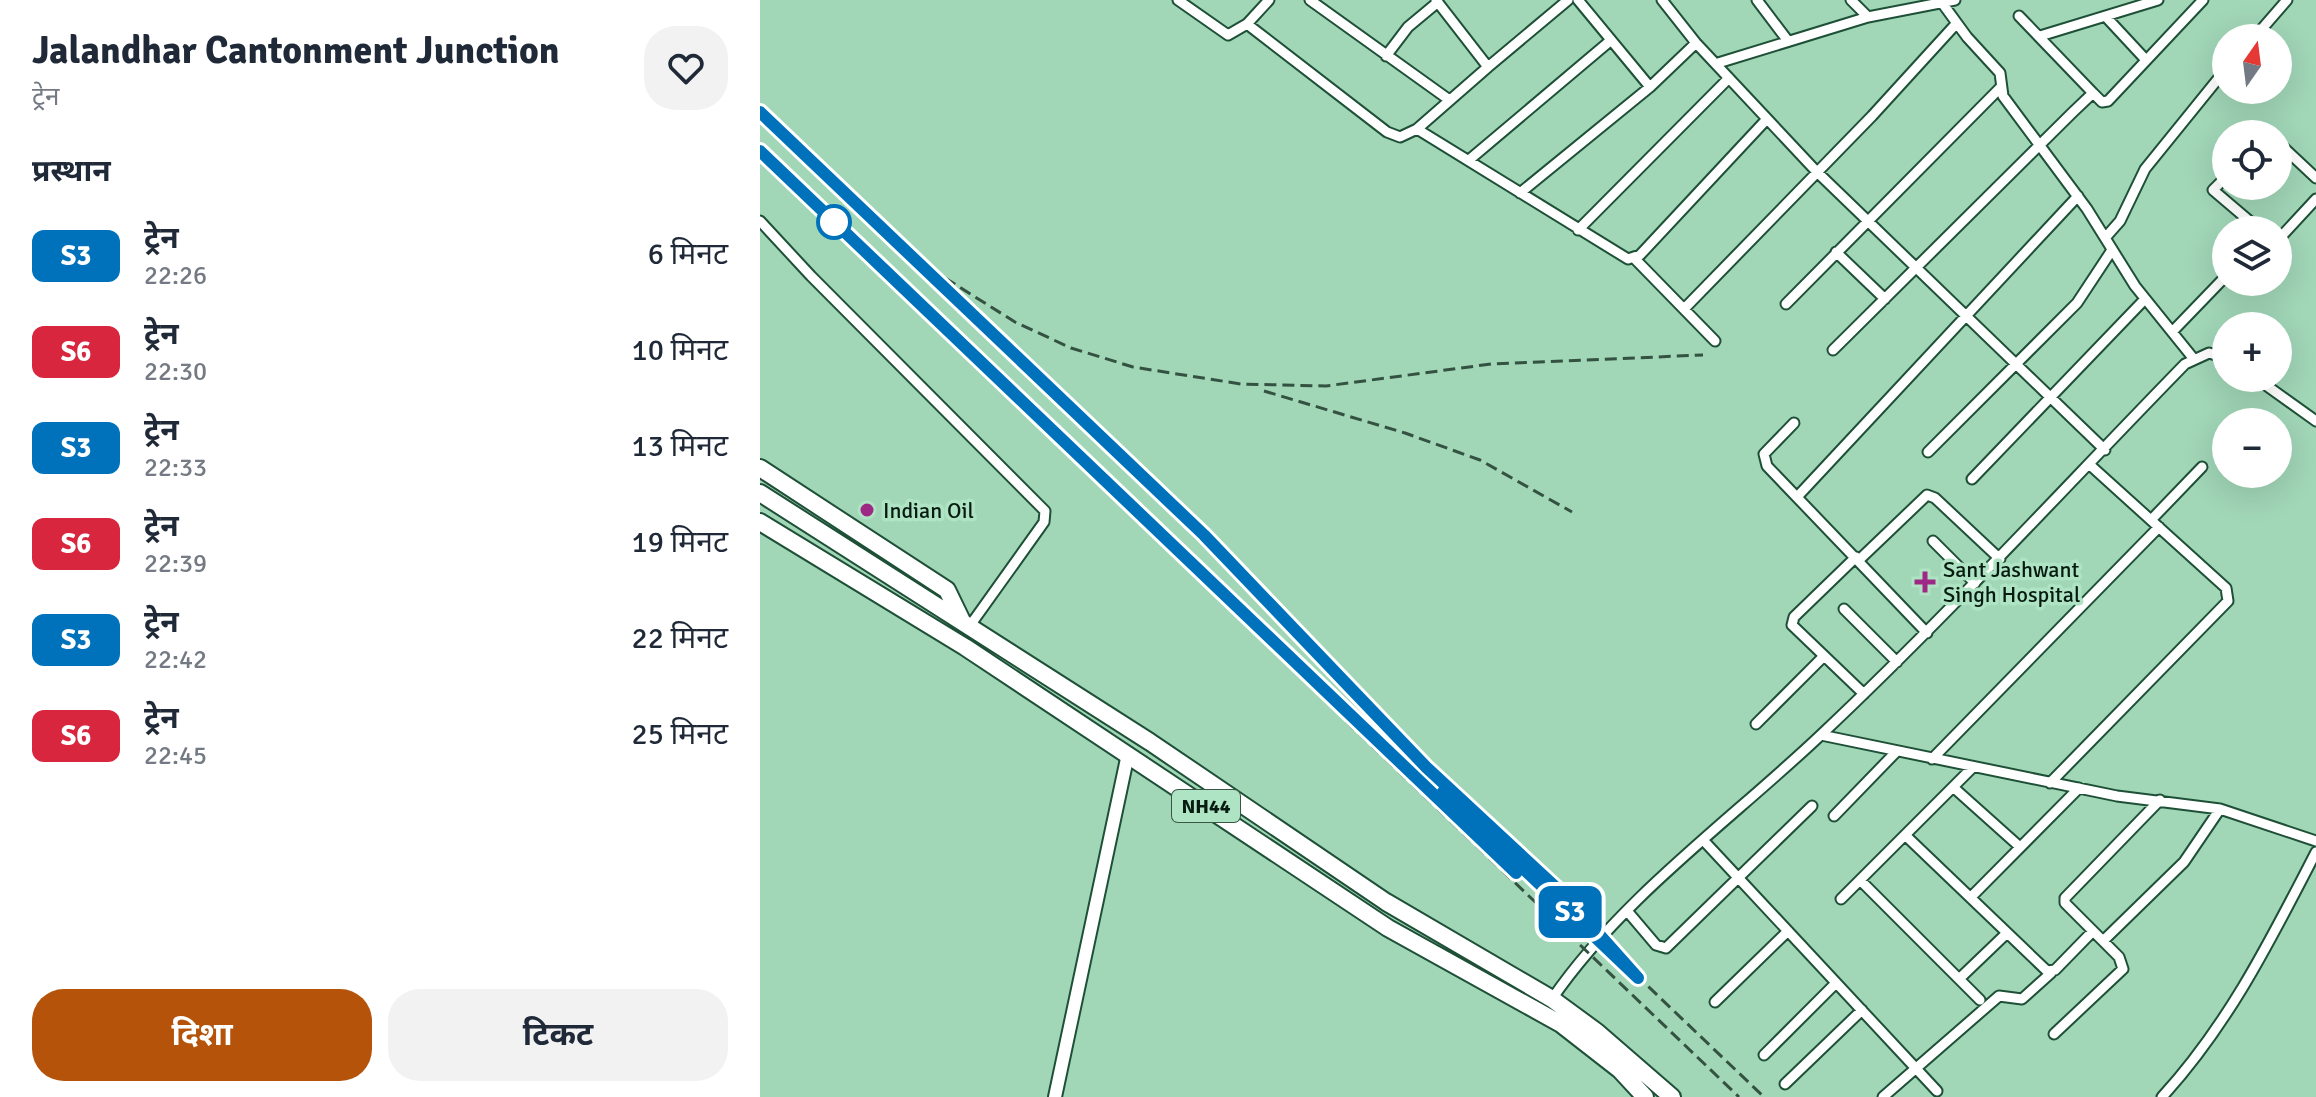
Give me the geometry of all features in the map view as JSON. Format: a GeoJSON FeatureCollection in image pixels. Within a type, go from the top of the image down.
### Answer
{"type":"FeatureCollection","features":[{"type":"Feature","properties":{"kind":"highway"},"geometry":{"type":"LineString","coordinates":[[760,468],[947,590],[966,624]]}},
{"type":"Feature","properties":{"kind":"highway","name":"NH44"},"geometry":{"type":"LineString","coordinates":[[760,493],[1150,742],[1386,902],[1552,999],[1597,1032],[1672,1097]]}},
{"type":"Feature","properties":{"kind":"highway","name":"NH44"},"geometry":{"type":"LineString","coordinates":[[760,522],[965,647],[1388,928],[1561,1024],[1620,1070],[1645,1097]]}},
{"type":"Feature","properties":{"kind":"street"},"geometry":{"type":"LineString","coordinates":[[1178,0],[1228,35],[1247,24],[1269,0]]}},
{"type":"Feature","properties":{"kind":"street"},"geometry":{"type":"LineString","coordinates":[[1310,0],[1448,99]]}},
{"type":"Feature","properties":{"kind":"street"},"geometry":{"type":"LineString","coordinates":[[1247,24],[1387,132],[1400,137],[1417,129],[1448,99],[1568,0]]}},
{"type":"Feature","properties":{"kind":"street"},"geometry":{"type":"LineString","coordinates":[[1578,0],[1650,87]]}},
{"type":"Feature","properties":{"kind":"street"},"geometry":{"type":"LineString","coordinates":[[1662,0],[1696,43],[1816,171],[2105,450]]}},
{"type":"Feature","properties":{"kind":"street"},"geometry":{"type":"LineString","coordinates":[[1757,0],[1788,41]]}},
{"type":"Feature","properties":{"kind":"street"},"geometry":{"type":"LineString","coordinates":[[1851,0],[1868,17]]}},
{"type":"Feature","properties":{"kind":"street"},"geometry":{"type":"LineString","coordinates":[[1718,63],[1868,17],[1955,0]]}},
{"type":"Feature","properties":{"kind":"street"},"geometry":{"type":"LineString","coordinates":[[2040,36],[2158,0]]}},
{"type":"Feature","properties":{"kind":"street"},"geometry":{"type":"LineString","coordinates":[[2019,16],[2102,102],[2108,101],[2203,0]]}},
{"type":"Feature","properties":{"kind":"street"},"geometry":{"type":"LineString","coordinates":[[2266,24],[2287,0]]}},
{"type":"Feature","properties":{"kind":"street"},"geometry":{"type":"LineString","coordinates":[[1386,56],[1408,27],[1437,1],[1488,67]]}},
{"type":"Feature","properties":{"kind":"street"},"geometry":{"type":"LineString","coordinates":[[1941,1],[1956,24],[2000,73],[2000,88],[2039,147],[2078,196],[2145,299],[2193,358]]}},
{"type":"Feature","properties":{"kind":"street"},"geometry":{"type":"LineString","coordinates":[[2107,18],[2146,60]]}},
{"type":"Feature","properties":{"kind":"street"},"geometry":{"type":"LineString","coordinates":[[1684,309],[1872,116],[1956,24]]}},
{"type":"Feature","properties":{"kind":"street"},"geometry":{"type":"LineString","coordinates":[[1469,160],[1610,41]]}},
{"type":"Feature","properties":{"kind":"street"},"geometry":{"type":"LineString","coordinates":[[1520,193],[1650,87],[1696,43]]}},
{"type":"Feature","properties":{"kind":"street"},"geometry":{"type":"LineString","coordinates":[[1578,230],[1729,78]]}},
{"type":"Feature","properties":{"kind":"street"},"geometry":{"type":"LineString","coordinates":[[2105,238],[2120,221],[2145,169],[2212,86]]}},
{"type":"Feature","properties":{"kind":"street"},"geometry":{"type":"LineString","coordinates":[[1786,304],[2000,88]]}},
{"type":"Feature","properties":{"kind":"street"},"geometry":{"type":"LineString","coordinates":[[1833,350],[2093,93]]}},
{"type":"Feature","properties":{"kind":"street"},"geometry":{"type":"LineString","coordinates":[[1635,259],[1767,119]]}},
{"type":"Feature","properties":{"kind":"street"},"geometry":{"type":"LineString","coordinates":[[1417,129],[1623,257],[1635,259],[1715,341]]}},
{"type":"Feature","properties":{"kind":"street"},"geometry":{"type":"LineString","coordinates":[[2292,155],[2316,178]]}},
{"type":"Feature","properties":{"kind":"street"},"geometry":{"type":"LineString","coordinates":[[1797,497],[2078,196]]}},
{"type":"Feature","properties":{"kind":"street"},"geometry":{"type":"LineString","coordinates":[[2225,200],[2244,216]]}},
{"type":"Feature","properties":{"kind":"street"},"geometry":{"type":"LineString","coordinates":[[2292,225],[2316,200]]}},
{"type":"Feature","properties":{"kind":"street"},"geometry":{"type":"LineString","coordinates":[[760,221],[833,299],[1045,511],[1044,522],[966,624]]}},
{"type":"Feature","properties":{"kind":"street"},"geometry":{"type":"LineString","coordinates":[[1928,452],[2089,289],[2112,250]]}},
{"type":"Feature","properties":{"kind":"street"},"geometry":{"type":"LineString","coordinates":[[1836,252],[1885,299]]}},
{"type":"Feature","properties":{"kind":"street"},"geometry":{"type":"LineString","coordinates":[[2172,332],[2212,291]]}},
{"type":"Feature","properties":{"kind":"street"},"geometry":{"type":"LineString","coordinates":[[1972,479],[2053,398],[2099,343],[2145,299]]}},
{"type":"Feature","properties":{"kind":"street"},"geometry":{"type":"LineString","coordinates":[[1552,999],[1575,968],[1628,912],[1927,633],[2193,358],[2212,354]]}},
{"type":"Feature","properties":{"kind":"street"},"geometry":{"type":"LineString","coordinates":[[2276,392],[2316,421]]}},
{"type":"Feature","properties":{"kind":"street"},"geometry":{"type":"LineString","coordinates":[[1794,423],[1764,457],[1767,466],[1927,633]]}},
{"type":"Feature","properties":{"kind":"street"},"geometry":{"type":"LineString","coordinates":[[2050,783],[2226,606],[2226,588],[2090,465]]}},
{"type":"Feature","properties":{"kind":"street"},"geometry":{"type":"LineString","coordinates":[[1932,759],[2155,524],[2202,467]]}},
{"type":"Feature","properties":{"kind":"street"},"geometry":{"type":"LineString","coordinates":[[1864,694],[1794,629],[1793,620],[1927,495],[1935,498],[2000,559]]}},
{"type":"Feature","properties":{"kind":"street"},"geometry":{"type":"LineString","coordinates":[[1933,541],[1975,583]]}},
{"type":"Feature","properties":{"kind":"street"},"geometry":{"type":"LineString","coordinates":[[1844,609],[1897,662]]}},
{"type":"Feature","properties":{"kind":"street"},"geometry":{"type":"LineString","coordinates":[[1756,724],[1824,656]]}},
{"type":"Feature","properties":{"kind":"street"},"geometry":{"type":"LineString","coordinates":[[1821,735],[2050,783],[2220,809],[2316,841]]}},
{"type":"Feature","properties":{"kind":"street"},"geometry":{"type":"LineString","coordinates":[[1834,816],[1896,752]]}},
{"type":"Feature","properties":{"kind":"street"},"geometry":{"type":"LineString","coordinates":[[1055,1097],[1128,754]]}},
{"type":"Feature","properties":{"kind":"street"},"geometry":{"type":"LineString","coordinates":[[1841,899],[1973,767]]}},
{"type":"Feature","properties":{"kind":"street"},"geometry":{"type":"LineString","coordinates":[[1953,787],[2020,847]]}},
{"type":"Feature","properties":{"kind":"street"},"geometry":{"type":"LineString","coordinates":[[1971,897],[2079,788]]}},
{"type":"Feature","properties":{"kind":"street"},"geometry":{"type":"LineString","coordinates":[[2054,1034],[2123,969],[2123,962],[2065,903],[2065,898],[2160,800]]}},
{"type":"Feature","properties":{"kind":"street"},"geometry":{"type":"LineString","coordinates":[[1628,912],[1656,945],[1666,948],[1812,806]]}},
{"type":"Feature","properties":{"kind":"street"},"geometry":{"type":"LineString","coordinates":[[2103,941],[2184,862],[2220,809]]}},
{"type":"Feature","properties":{"kind":"street"},"geometry":{"type":"LineString","coordinates":[[1905,835],[2051,973]]}},
{"type":"Feature","properties":{"kind":"street"},"geometry":{"type":"LineString","coordinates":[[1704,841],[1937,1091]]}},
{"type":"Feature","properties":{"kind":"street"},"geometry":{"type":"LineString","coordinates":[[2162,1097],[2189,1069],[2237,1000],[2316,852]]}},
{"type":"Feature","properties":{"kind":"street"},"geometry":{"type":"LineString","coordinates":[[1860,880],[1980,1000]]}},
{"type":"Feature","properties":{"kind":"street"},"geometry":{"type":"LineString","coordinates":[[1715,1002],[1788,931]]}},
{"type":"Feature","properties":{"kind":"street"},"geometry":{"type":"LineString","coordinates":[[1883,1097],[2001,995],[2022,999],[2093,931]]}},
{"type":"Feature","properties":{"kind":"street"},"geometry":{"type":"LineString","coordinates":[[1959,979],[2007,933]]}},
{"type":"Feature","properties":{"kind":"street"},"geometry":{"type":"LineString","coordinates":[[1764,1055],[1836,983]]}},
{"type":"Feature","properties":{"kind":"street"},"geometry":{"type":"LineString","coordinates":[[1785,1084],[1862,1010]]}},
{"type":"Feature","properties":{"kind":"railway"},"geometry":{"type":"LineString","coordinates":[[760,119],[1198,539],[1412,761],[1764,1097]]}},
{"type":"Feature","properties":{"kind":"railway"},"geometry":{"type":"LineString","coordinates":[[760,151],[1362,726]]}},
{"type":"Feature","properties":{"kind":"railway"},"geometry":{"type":"LineString","coordinates":[[945,278],[1015,322],[1071,348],[1133,367],[1241,384],[1326,386],[1491,364],[1703,355]]}},
{"type":"Feature","properties":{"kind":"railway"},"geometry":{"type":"LineString","coordinates":[[1264,391],[1405,433],[1480,460],[1572,512]]}},
{"type":"Feature","properties":{"kind":"railway"},"geometry":{"type":"LineString","coordinates":[[1346,721],[1739,1097]]}},
{"type":"Feature","properties":{"kind":"train","name":"S3"},"geometry":{"type":"LineString","coordinates":[[760,112],[1204,535],[1426,767],[1581,912],[1638,978],[1443,792],[1516,873],[760,151]]}},
{"type":"Feature","properties":{"kind":"place","name":"Indian Oil"},"geometry":{"type":"Point","coordinates":[867,510]}},
{"type":"Feature","properties":{"kind":"place","name":"Sant Jashwant Singh Hospital"},"geometry":{"type":"Point","coordinates":[1925,582]}}]}
